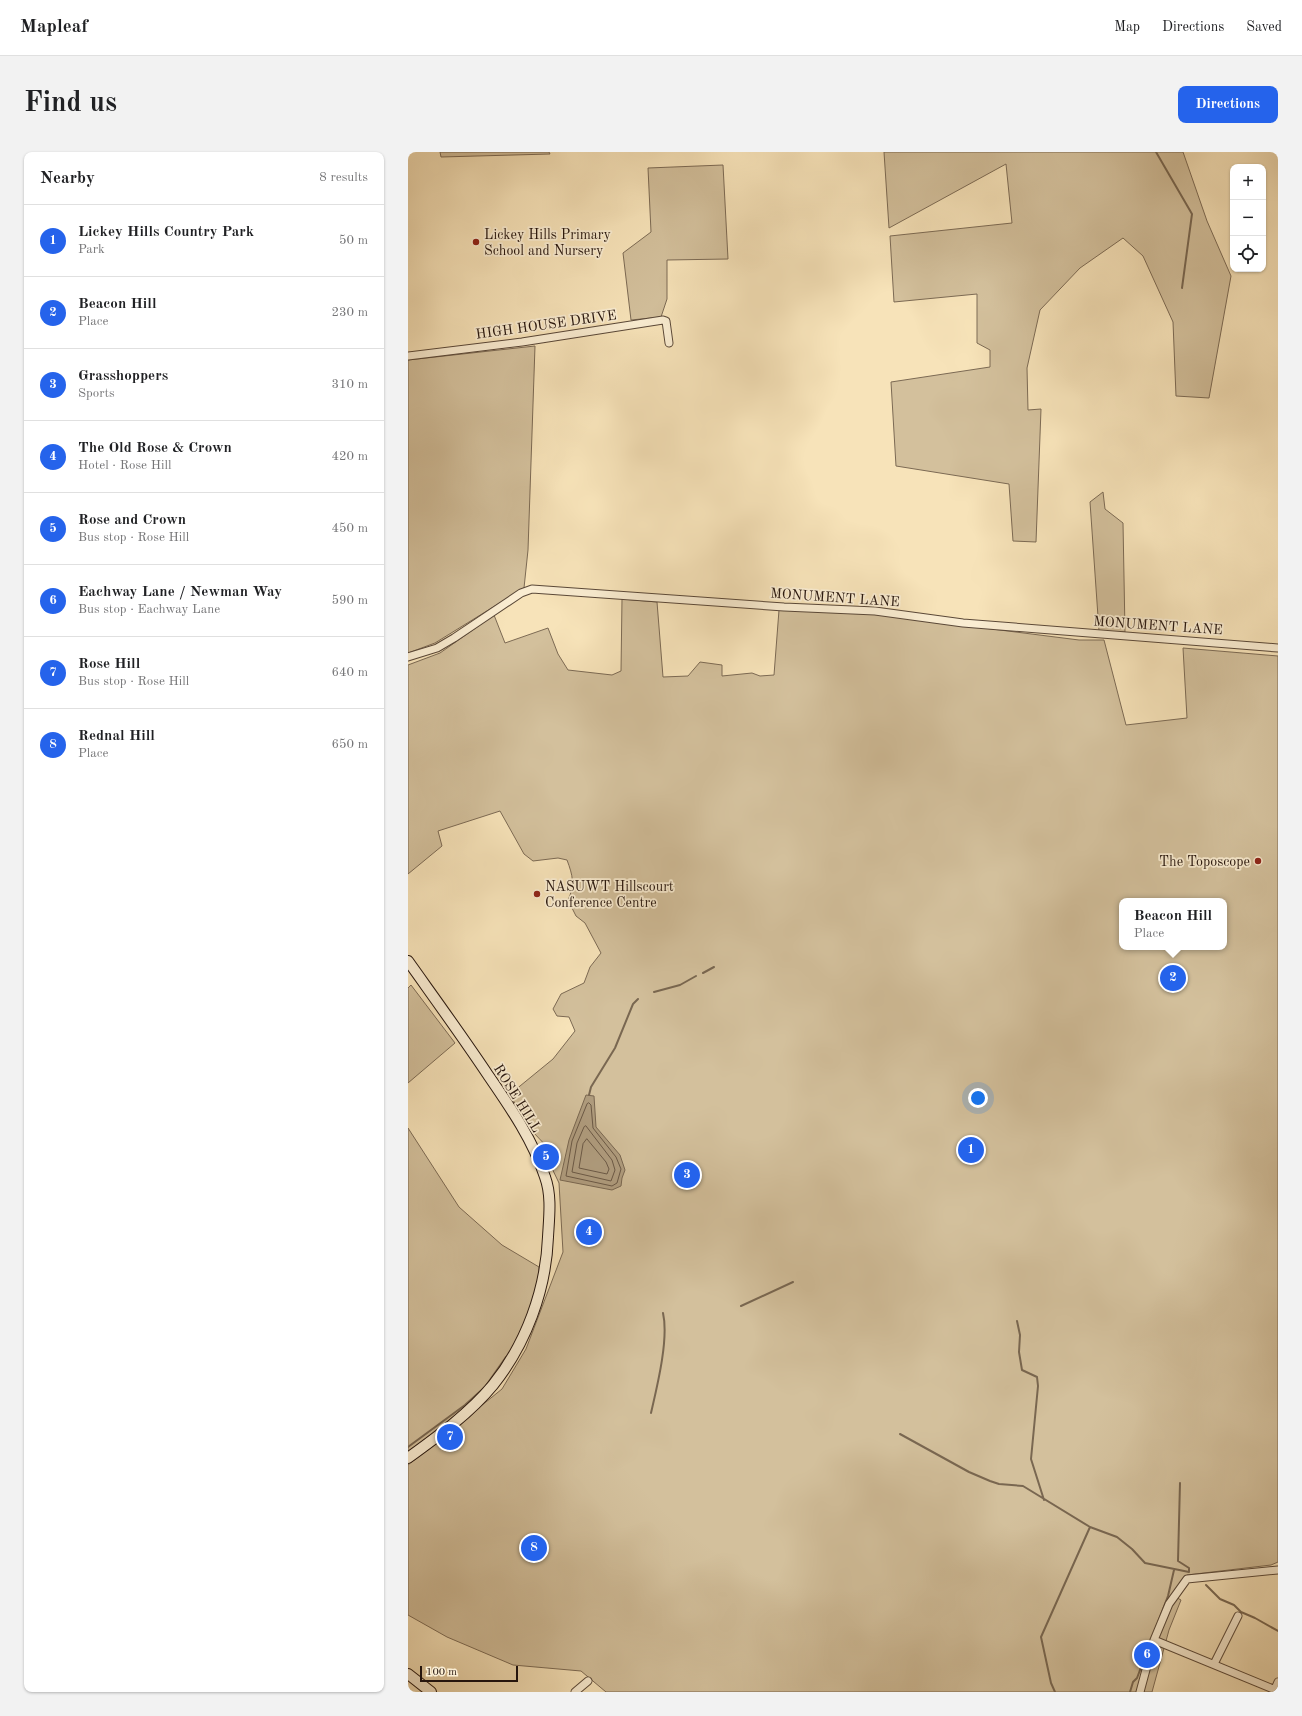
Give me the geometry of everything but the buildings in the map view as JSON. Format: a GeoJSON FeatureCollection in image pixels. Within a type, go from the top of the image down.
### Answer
{"type":"FeatureCollection","features":[{"type":"Feature","properties":{"kind":"main road","name":"ROSE HILL"},"geometry":{"type":"LineString","coordinates":[[408,961],[516,1117],[546,1178],[550,1211],[548,1249],[544,1274],[526,1331],[514,1354],[492,1385],[475,1403],[408,1458]]}},
{"type":"Feature","properties":{"kind":"main road"},"geometry":{"type":"LineString","coordinates":[[408,1674],[431,1692]]}},
{"type":"Feature","properties":{"kind":"street","name":"HIGH HOUSE DRIVE"},"geometry":{"type":"LineString","coordinates":[[408,356],[522,342],[663,320],[666,321],[668,343]]}},
{"type":"Feature","properties":{"kind":"street","name":"MONUMENT LANE"},"geometry":{"type":"LineString","coordinates":[[408,657],[437,648],[521,593],[532,589],[784,607],[875,611],[963,623],[1278,648]]}},
{"type":"Feature","properties":{"kind":"street"},"geometry":{"type":"LineString","coordinates":[[1140,1692],[1154,1640],[1169,1604],[1187,1579],[1278,1570]]}},
{"type":"Feature","properties":{"kind":"street"},"geometry":{"type":"LineString","coordinates":[[1214,1664],[1238,1616]]}},
{"type":"Feature","properties":{"kind":"street"},"geometry":{"type":"LineString","coordinates":[[1154,1640],[1276,1690],[1278,1682]]}},
{"type":"Feature","properties":{"kind":"street"},"geometry":{"type":"LineString","coordinates":[[575,1692],[588,1681]]}},
{"type":"Feature","properties":{"kind":"shaded area"},"geometry":{"type":"Polygon","coordinates":[[[440,152],[549,152],[550,154],[441,157],[440,152]]]}},
{"type":"Feature","properties":{"kind":"shaded area"},"geometry":{"type":"Polygon","coordinates":[[[884,152],[1183,152],[1207,221],[1231,276],[1209,398],[1176,396],[1173,322],[1143,256],[1123,238],[1080,268],[1040,310],[1027,368],[1028,410],[1041,409],[1036,542],[1013,541],[1009,484],[896,466],[891,382],[990,367],[990,350],[977,343],[977,294],[894,302],[890,236],[1012,223],[1006,164],[889,228],[884,152]]]}},
{"type":"Feature","properties":{"kind":"shaded area"},"geometry":{"type":"Polygon","coordinates":[[[723,165],[728,259],[667,260],[667,299],[661,317],[631,320],[623,253],[651,232],[648,168],[723,165]]]}},
{"type":"Feature","properties":{"kind":"shaded area"},"geometry":{"type":"Polygon","coordinates":[[[535,346],[528,550],[524,588],[435,643],[408,653],[408,360],[535,346]]]}},
{"type":"Feature","properties":{"kind":"shaded area"},"geometry":{"type":"Polygon","coordinates":[[[1103,492],[1105,509],[1123,523],[1125,632],[1099,631],[1090,502],[1103,492]]]}},
{"type":"Feature","properties":{"kind":"shaded area"},"geometry":{"type":"Polygon","coordinates":[[[622,599],[657,602],[663,677],[688,676],[700,662],[722,665],[722,676],[752,673],[760,676],[774,675],[779,610],[873,614],[1079,640],[1104,640],[1126,725],[1187,718],[1183,648],[1278,656],[1278,1562],[1271,1565],[1187,1575],[1172,1595],[1181,1600],[1169,1630],[1152,1692],[606,1692],[581,1671],[513,1665],[447,1637],[408,1615],[408,1465],[502,1389],[526,1349],[563,1252],[559,1183],[548,1160],[551,1151],[532,1131],[529,1122],[509,1095],[553,1059],[575,1031],[569,1017],[557,1016],[553,1009],[561,994],[584,983],[590,967],[601,953],[585,923],[576,916],[568,900],[572,890],[572,880],[571,871],[567,860],[558,858],[533,861],[524,854],[500,811],[438,831],[442,846],[408,874],[408,665],[440,653],[494,615],[505,643],[548,628],[558,654],[568,670],[612,675],[621,671],[622,599]]]}},
{"type":"Feature","properties":{"kind":"shaded area"},"geometry":{"type":"Polygon","coordinates":[[[411,985],[455,1043],[408,1083],[408,988],[411,985]]]}},
{"type":"Feature","properties":{"kind":"shaded area"},"geometry":{"type":"Polygon","coordinates":[[[408,1128],[459,1207],[502,1245],[539,1267],[539,1278],[525,1329],[488,1386],[457,1417],[408,1454],[408,1128]]]}},
{"type":"Feature","properties":{"kind":"water"},"geometry":{"type":"Polygon","coordinates":[[[586,1095],[594,1096],[596,1127],[620,1155],[625,1170],[621,1186],[612,1190],[560,1180],[569,1140],[586,1095]]]}},
{"type":"Feature","properties":{"kind":"waterway"},"geometry":{"type":"LineString","coordinates":[[1156,152],[1192,214],[1182,288]]}},
{"type":"Feature","properties":{"kind":"waterway"},"geometry":{"type":"LineString","coordinates":[[703,973],[714,967]]}},
{"type":"Feature","properties":{"kind":"waterway"},"geometry":{"type":"LineString","coordinates":[[654,992],[680,985],[696,976]]}},
{"type":"Feature","properties":{"kind":"waterway"},"geometry":{"type":"LineString","coordinates":[[589,1095],[591,1087],[615,1048],[633,1004],[638,999]]}},
{"type":"Feature","properties":{"kind":"waterway"},"geometry":{"type":"LineString","coordinates":[[741,1306],[793,1282]]}},
{"type":"Feature","properties":{"kind":"waterway"},"geometry":{"type":"LineString","coordinates":[[651,1413],[659,1377],[663,1349],[663,1313]]}},
{"type":"Feature","properties":{"kind":"waterway"},"geometry":{"type":"LineString","coordinates":[[1017,1321],[1020,1335],[1019,1352],[1022,1370],[1037,1377],[1038,1386],[1031,1459],[1044,1500]]}},
{"type":"Feature","properties":{"kind":"waterway"},"geometry":{"type":"LineString","coordinates":[[408,1447],[465,1405],[485,1387],[506,1357]]}},
{"type":"Feature","properties":{"kind":"waterway"},"geometry":{"type":"LineString","coordinates":[[900,1434],[969,1472],[990,1481],[999,1484],[1023,1486],[1090,1527],[1117,1537],[1132,1549],[1145,1563],[1189,1572]]}},
{"type":"Feature","properties":{"kind":"waterway"},"geometry":{"type":"LineString","coordinates":[[1180,1483],[1178,1561],[1189,1568],[1189,1572]]}},
{"type":"Feature","properties":{"kind":"waterway"},"geometry":{"type":"LineString","coordinates":[[1055,1692],[1051,1683],[1041,1637],[1090,1527]]}},
{"type":"Feature","properties":{"kind":"waterway"},"geometry":{"type":"LineString","coordinates":[[1130,1692],[1133,1682],[1137,1678],[1168,1596],[1174,1570]]}},
{"type":"Feature","properties":{"kind":"waterway"},"geometry":{"type":"LineString","coordinates":[[1206,1585],[1220,1599],[1234,1605],[1241,1612],[1278,1631]]}},
{"type":"Feature","properties":{"kind":"place","name":"Lickey Hills Primary School and Nursery"},"geometry":{"type":"Point","coordinates":[476,242]}},
{"type":"Feature","properties":{"kind":"place","name":"The Toposcope"},"geometry":{"type":"Point","coordinates":[1258,861]}},
{"type":"Feature","properties":{"kind":"place","name":"NASUWT Hillscourt Conference Centre"},"geometry":{"type":"Point","coordinates":[537,894]}},
{"type":"Feature","properties":{"kind":"place","name":"Beacon Hill"},"geometry":{"type":"Point","coordinates":[1173,978]}},
{"type":"Feature","properties":{"kind":"place","name":"Lickey Hills Country Park"},"geometry":{"type":"Point","coordinates":[971,1150]}},
{"type":"Feature","properties":{"kind":"place","name":"Rose and Crown"},"geometry":{"type":"Point","coordinates":[546,1157]}},
{"type":"Feature","properties":{"kind":"place","name":"Grasshoppers"},"geometry":{"type":"Point","coordinates":[687,1175]}},
{"type":"Feature","properties":{"kind":"place","name":"The Old Rose & Crown"},"geometry":{"type":"Point","coordinates":[589,1232]}},
{"type":"Feature","properties":{"kind":"place","name":"Rose Hill"},"geometry":{"type":"Point","coordinates":[450,1437]}},
{"type":"Feature","properties":{"kind":"place","name":"Rednal Hill"},"geometry":{"type":"Point","coordinates":[534,1548]}},
{"type":"Feature","properties":{"kind":"place","name":"Eachway Lane / Newman Way"},"geometry":{"type":"Point","coordinates":[1147,1655]}}]}
